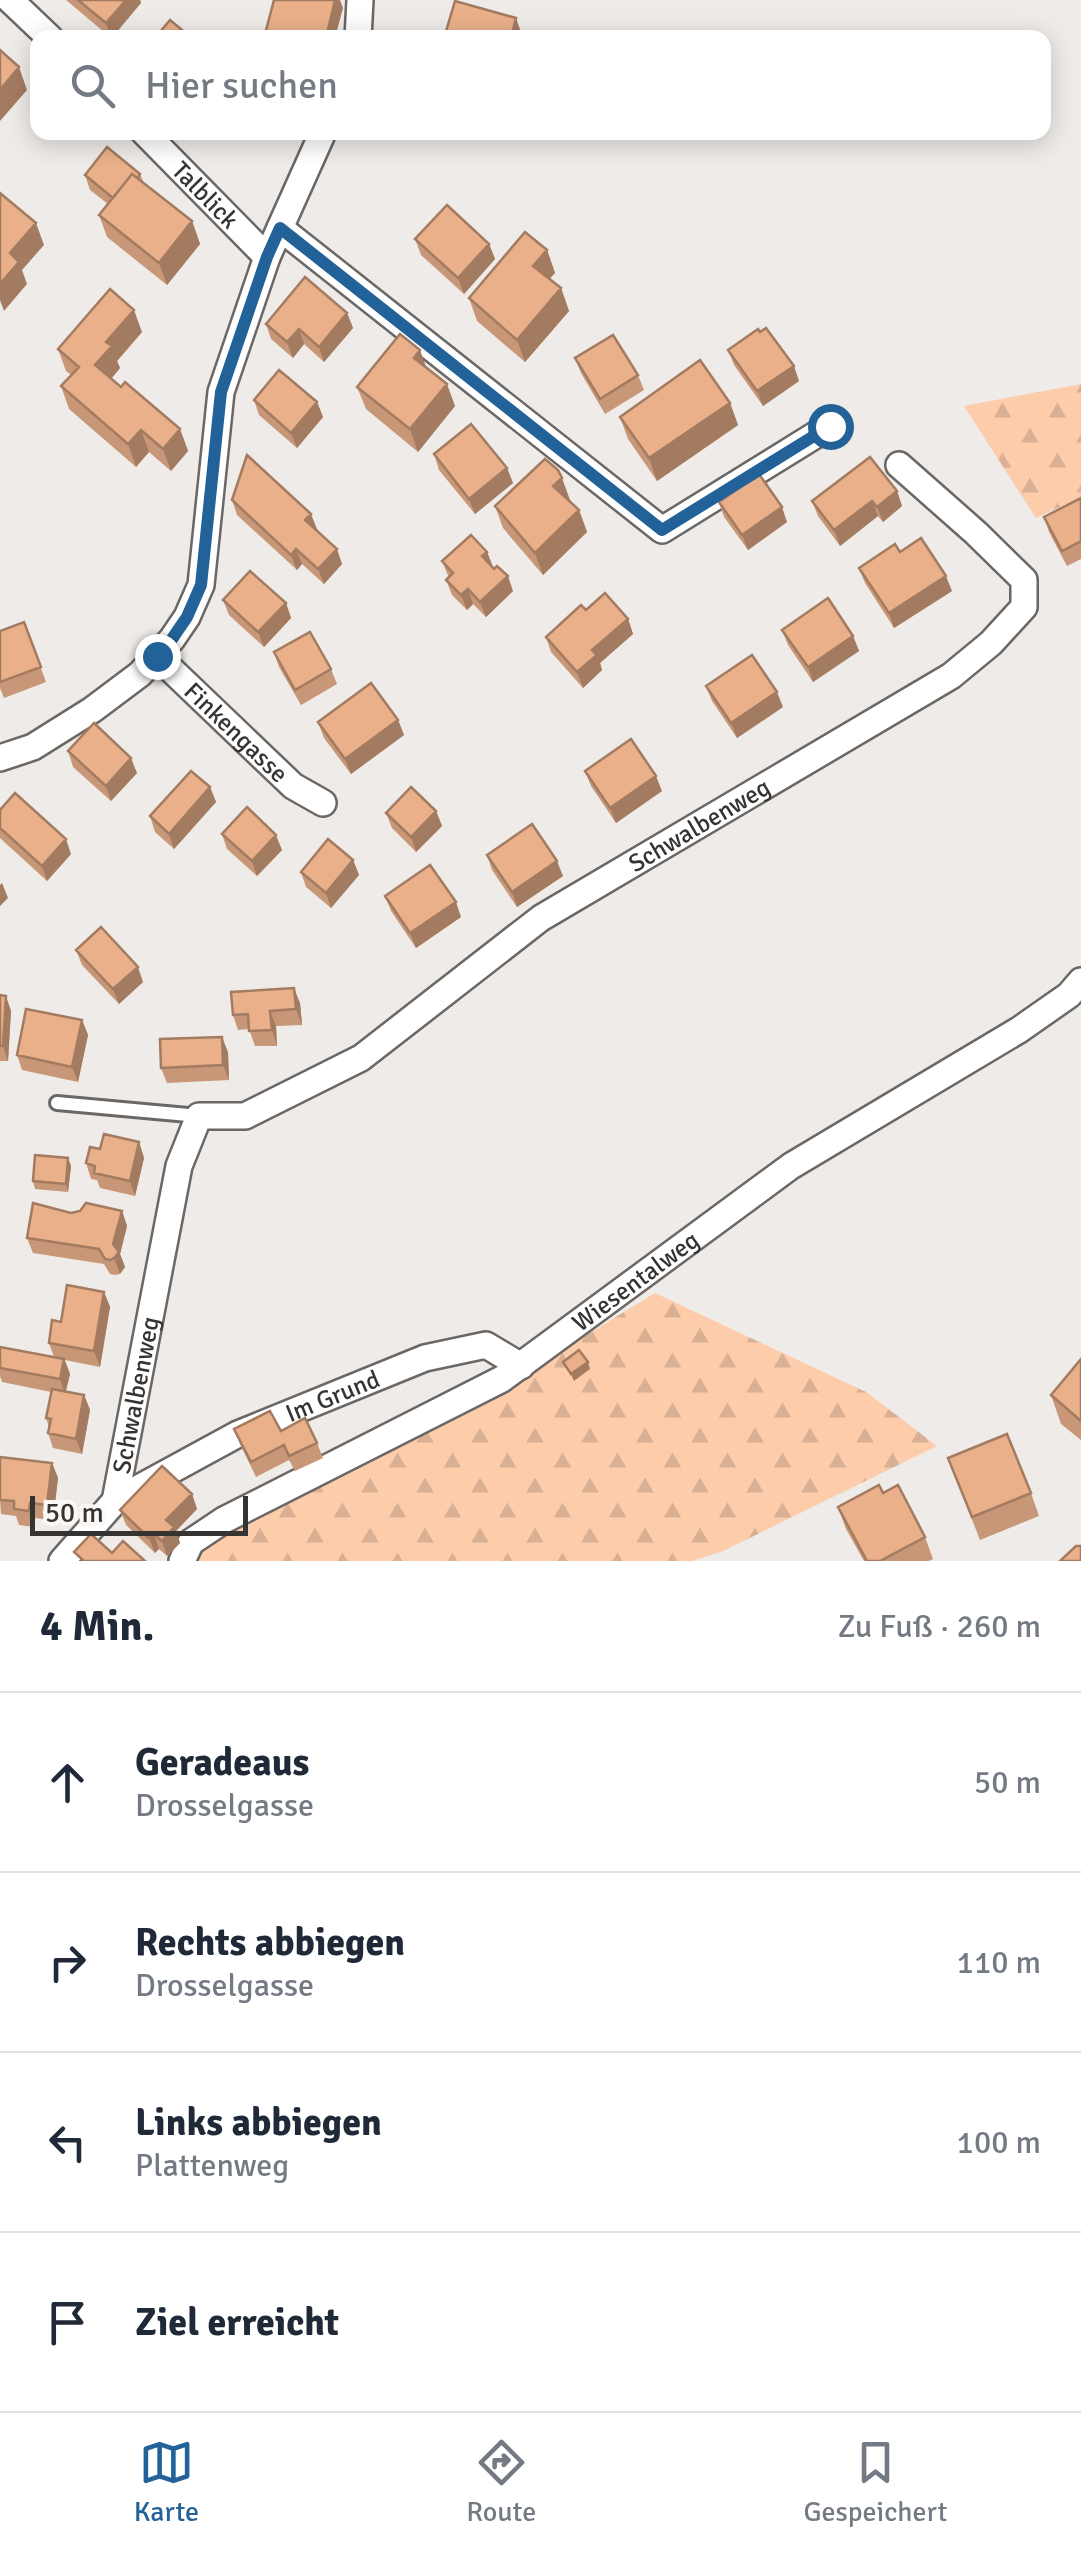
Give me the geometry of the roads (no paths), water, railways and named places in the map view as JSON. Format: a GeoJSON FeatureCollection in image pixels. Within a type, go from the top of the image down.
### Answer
{"type":"FeatureCollection","features":[{"type":"Feature","properties":{"kind":"street"},"geometry":{"type":"LineString","coordinates":[[10,0],[42,30]]}},
{"type":"Feature","properties":{"kind":"street"},"geometry":{"type":"LineString","coordinates":[[358,30],[360,0]]}},
{"type":"Feature","properties":{"kind":"street","name":"Talblick"},"geometry":{"type":"LineString","coordinates":[[152,140],[267,257]]}},
{"type":"Feature","properties":{"kind":"street"},"geometry":{"type":"LineString","coordinates":[[0,758],[33,747],[140,674],[187,617],[201,585],[221,392],[267,257],[319,140]]}},
{"type":"Feature","properties":{"kind":"street"},"geometry":{"type":"LineString","coordinates":[[280,228],[662,530],[830,426]]}},
{"type":"Feature","properties":{"kind":"street","name":"Schwalbenweg"},"geometry":{"type":"LineString","coordinates":[[115,1501],[180,1166],[199,1116],[245,1116],[362,1058],[541,918],[951,676],[1024,607],[1024,580],[899,465]]}},
{"type":"Feature","properties":{"kind":"street","name":"Finkengasse"},"geometry":{"type":"LineString","coordinates":[[157,656],[293,786],[323,803]]}},
{"type":"Feature","properties":{"kind":"street","name":"Wiesentalweg"},"geometry":{"type":"LineString","coordinates":[[182,1561],[191,1542],[224,1520],[502,1379],[791,1166],[1020,1030],[1070,995],[1081,982]]}},
{"type":"Feature","properties":{"kind":"street","name":"Im Grund"},"geometry":{"type":"LineString","coordinates":[[62,1561],[115,1501],[238,1434],[425,1358],[486,1345],[521,1366]]}},
{"type":"Feature","properties":{"kind":"lane","name":"Schwalbenweg"},"geometry":{"type":"LineString","coordinates":[[58,1103],[199,1116]]}}]}
